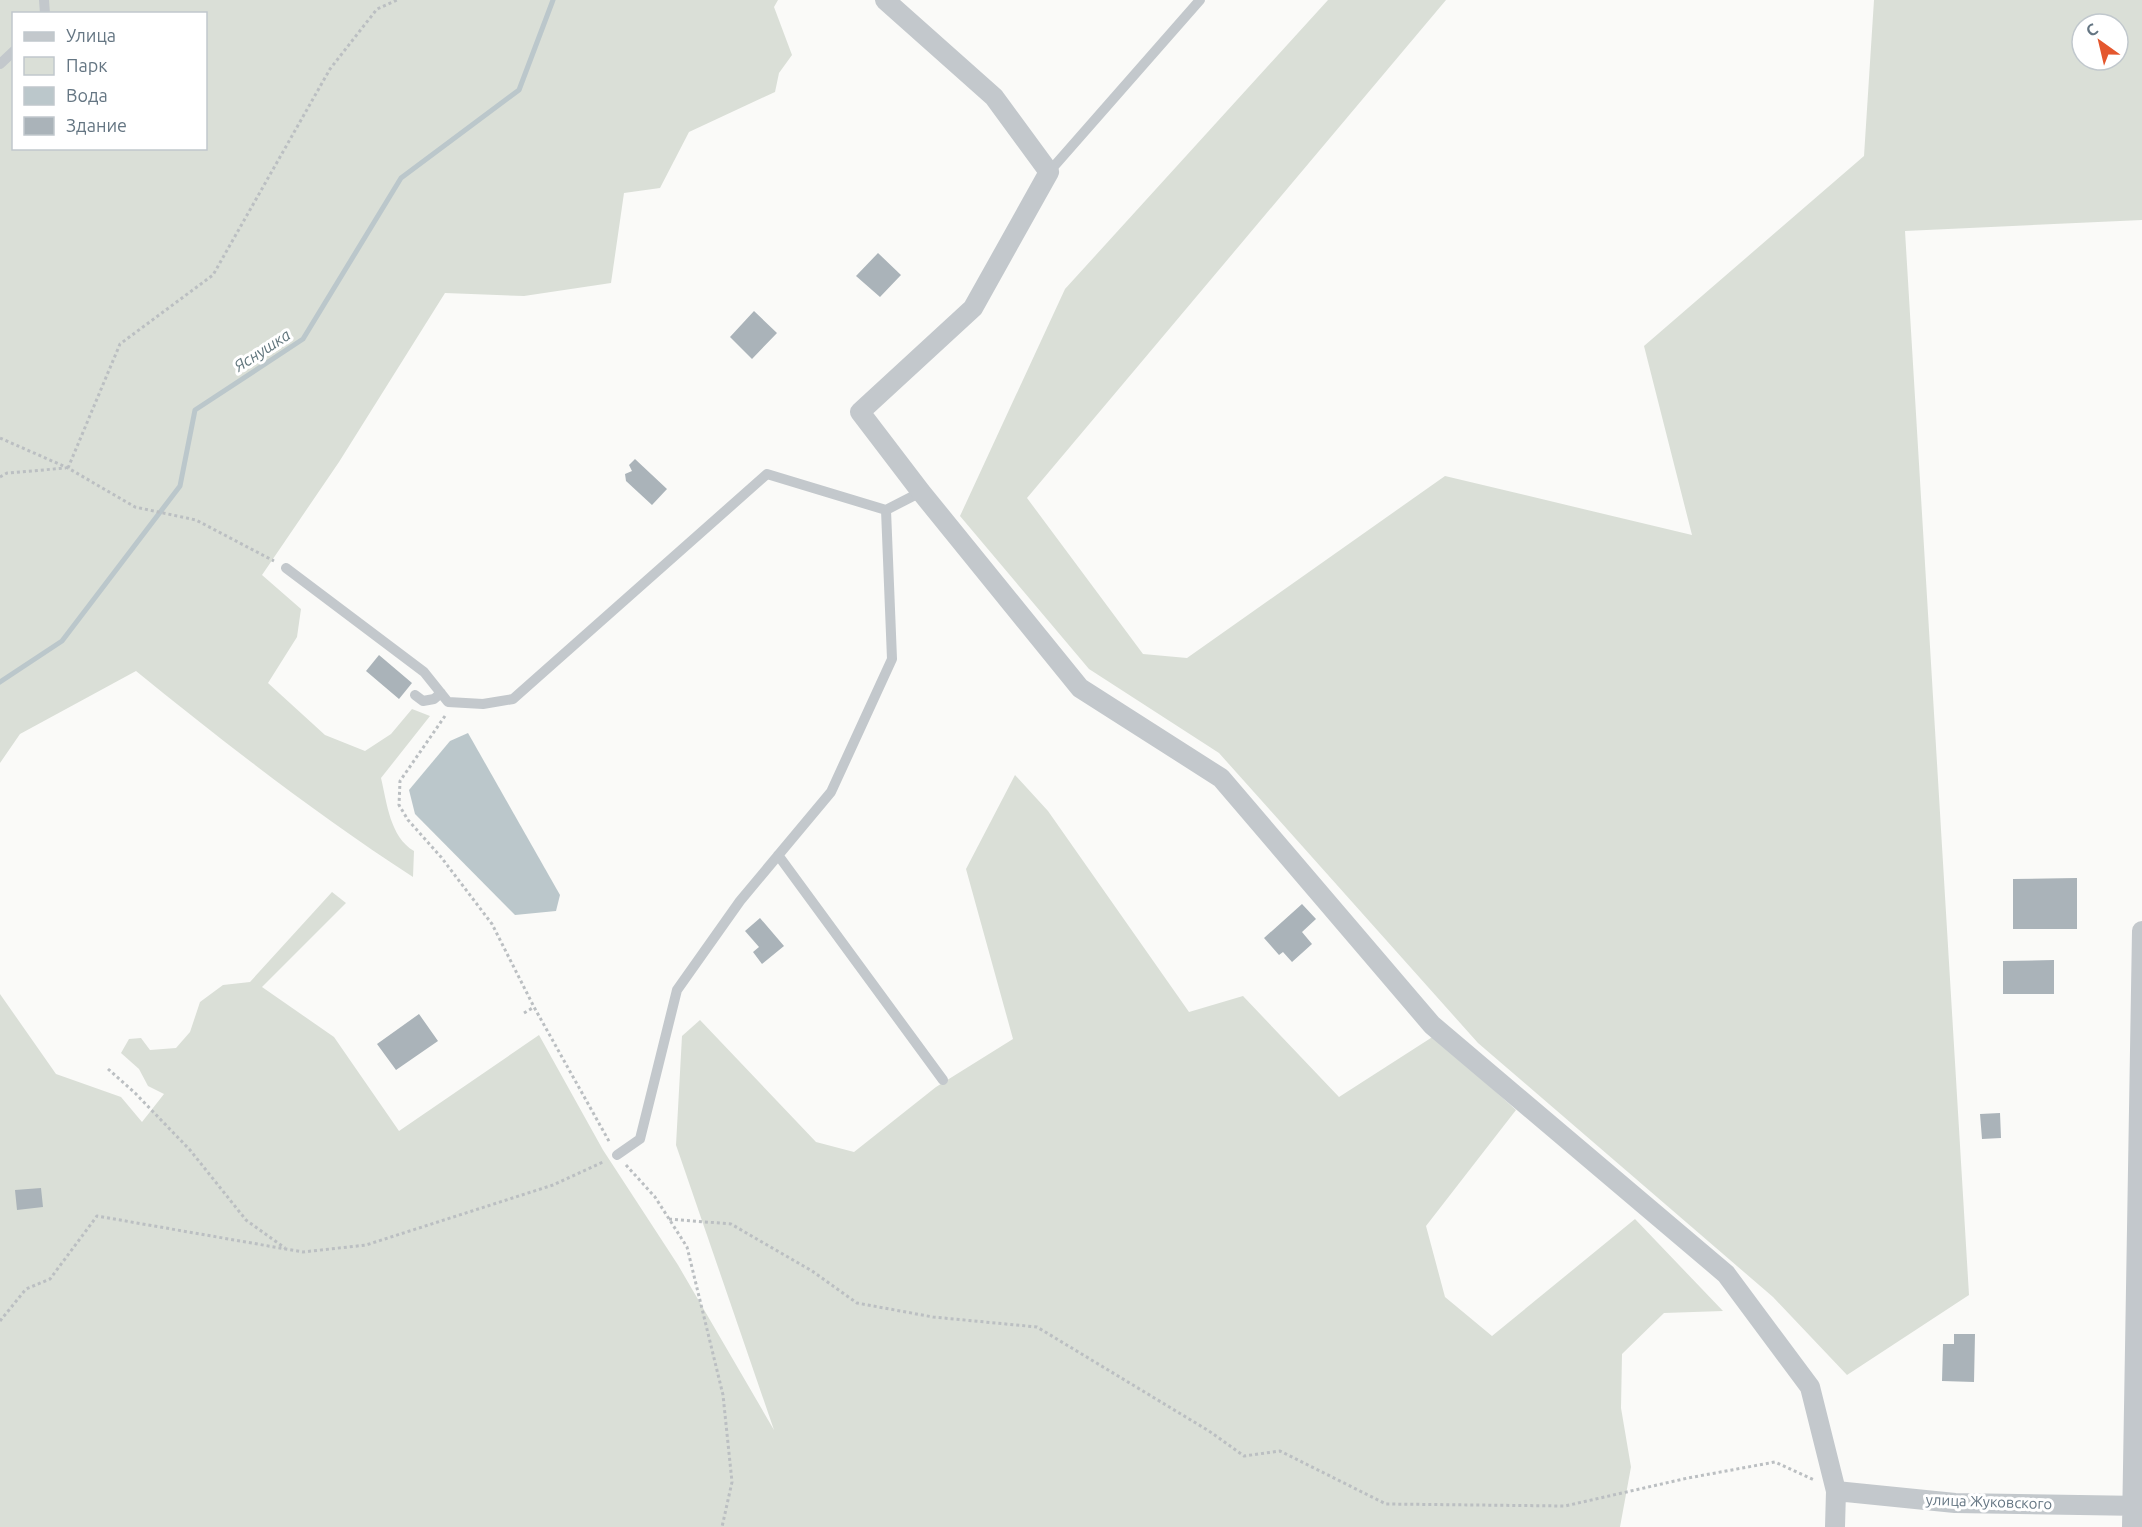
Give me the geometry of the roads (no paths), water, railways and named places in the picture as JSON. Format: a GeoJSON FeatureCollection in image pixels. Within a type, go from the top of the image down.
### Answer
{"type":"FeatureCollection","features":[{"type":"Feature","properties":{"kind":"street"},"geometry":{"type":"LineString","coordinates":[[885,0],[994,97],[1049,172],[973,308],[860,412],[921,492],[1080,688],[1221,778],[1432,1025],[1725,1274],[1810,1387],[1836,1491],[1835,1527]]}},
{"type":"Feature","properties":{"kind":"street"},"geometry":{"type":"LineString","coordinates":[[2132,1527],[2137,1506],[2142,931]]}},
{"type":"Feature","properties":{"kind":"street","name":"улица Жуковского"},"geometry":{"type":"LineString","coordinates":[[1836,1491],[1955,1503],[2137,1506]]}},
{"type":"Feature","properties":{"kind":"lane"},"geometry":{"type":"LineString","coordinates":[[1049,172],[1200,0]]}},
{"type":"Feature","properties":{"kind":"lane"},"geometry":{"type":"LineString","coordinates":[[0,64],[12,53]]}},
{"type":"Feature","properties":{"kind":"lane"},"geometry":{"type":"LineString","coordinates":[[286,568],[424,672],[448,702],[483,704],[513,699],[767,474],[886,510],[921,492]]}},
{"type":"Feature","properties":{"kind":"lane"},"geometry":{"type":"LineString","coordinates":[[617,1155],[640,1139],[677,990],[740,901],[831,792],[892,659],[886,510]]}},
{"type":"Feature","properties":{"kind":"lane"},"geometry":{"type":"LineString","coordinates":[[415,695],[423,701],[434,699],[441,693]]}},
{"type":"Feature","properties":{"kind":"lane"},"geometry":{"type":"LineString","coordinates":[[778,855],[943,1080]]}},
{"type":"Feature","properties":{"kind":"water"},"geometry":{"type":"Polygon","coordinates":[[[468,733],[560,895],[556,911],[515,915],[415,814],[409,790],[450,741],[468,733]]]}},
{"type":"Feature","properties":{"kind":"waterway","name":"Яснушка"},"geometry":{"type":"LineString","coordinates":[[0,682],[62,641],[180,486],[195,410],[303,339],[401,178],[519,90],[553,0]]}}]}
